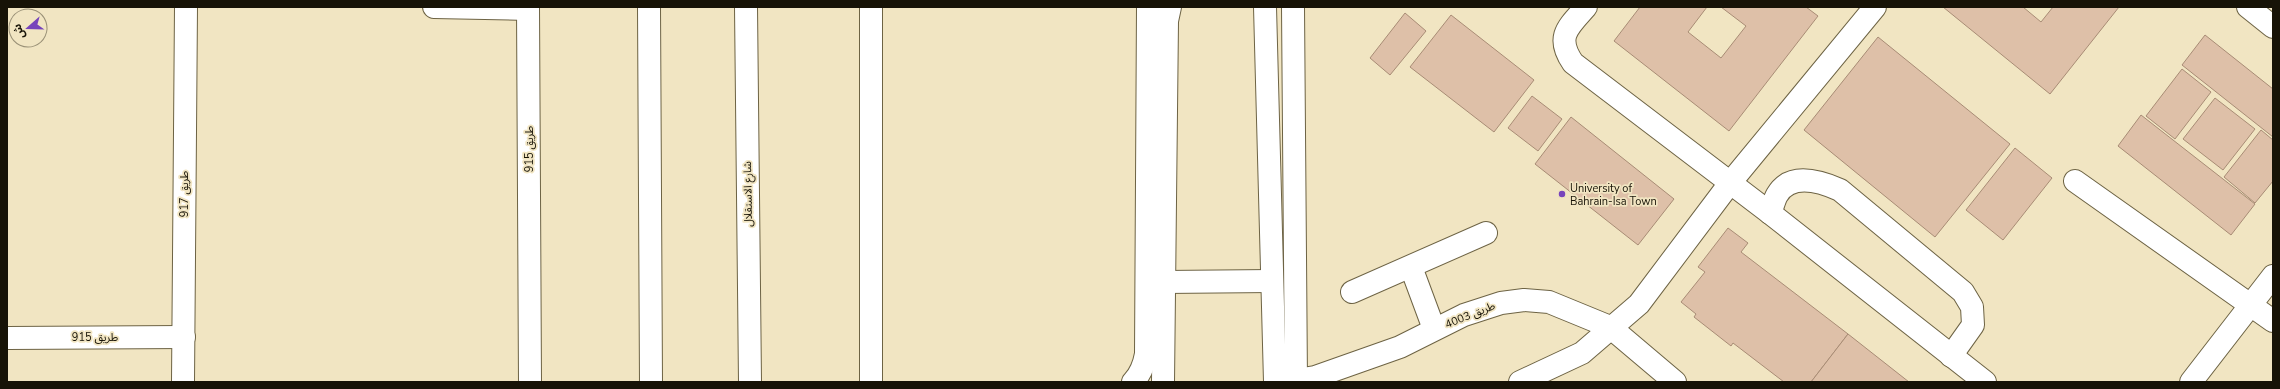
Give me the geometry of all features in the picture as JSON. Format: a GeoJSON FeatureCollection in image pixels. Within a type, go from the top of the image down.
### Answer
{"type":"FeatureCollection","features":[{"type":"Feature","properties":{"kind":"street","name":"طريق 917"},"geometry":{"type":"LineString","coordinates":[[184,382],[186,7]]}},
{"type":"Feature","properties":{"kind":"street","name":"طريق 915"},"geometry":{"type":"LineString","coordinates":[[434,7],[528,8],[530,382]]}},
{"type":"Feature","properties":{"kind":"street"},"geometry":{"type":"LineString","coordinates":[[649,7],[651,382]]}},
{"type":"Feature","properties":{"kind":"street","name":"شارع الاستقلال"},"geometry":{"type":"LineString","coordinates":[[746,7],[750,382]]}},
{"type":"Feature","properties":{"kind":"street"},"geometry":{"type":"LineString","coordinates":[[871,7],[871,382]]}},
{"type":"Feature","properties":{"kind":"street"},"geometry":{"type":"LineString","coordinates":[[1133,382],[1138,377],[1144,366],[1146,354],[1148,7]]}},
{"type":"Feature","properties":{"kind":"street"},"geometry":{"type":"LineString","coordinates":[[1163,382],[1167,21],[1170,7]]}},
{"type":"Feature","properties":{"kind":"street"},"geometry":{"type":"LineString","coordinates":[[1265,7],[1272,282],[1286,379]]}},
{"type":"Feature","properties":{"kind":"street"},"geometry":{"type":"LineString","coordinates":[[1286,379],[1293,7]]}},
{"type":"Feature","properties":{"kind":"street"},"geometry":{"type":"LineString","coordinates":[[1586,7],[1568,28],[1564,40],[1566,52],[1573,63],[1770,213],[1985,382]]}},
{"type":"Feature","properties":{"kind":"street"},"geometry":{"type":"LineString","coordinates":[[1520,382],[1582,353],[1610,327],[1639,304],[1730,183],[1875,7]]}},
{"type":"Feature","properties":{"kind":"street"},"geometry":{"type":"LineString","coordinates":[[2248,7],[2273,27]]}},
{"type":"Feature","properties":{"kind":"street"},"geometry":{"type":"LineString","coordinates":[[1770,213],[1778,194],[1786,186],[1800,180],[1821,181],[1840,190],[1963,292],[1972,307],[1973,325],[1951,356]]}},
{"type":"Feature","properties":{"kind":"street"},"geometry":{"type":"LineString","coordinates":[[2075,181],[2273,322]]}},
{"type":"Feature","properties":{"kind":"street"},"geometry":{"type":"LineString","coordinates":[[1352,292],[1486,233]]}},
{"type":"Feature","properties":{"kind":"street"},"geometry":{"type":"LineString","coordinates":[[1411,266],[1434,330]]}},
{"type":"Feature","properties":{"kind":"street"},"geometry":{"type":"LineString","coordinates":[[2191,382],[2273,276]]}},
{"type":"Feature","properties":{"kind":"street"},"geometry":{"type":"LineString","coordinates":[[1164,282],[1272,282]]}},
{"type":"Feature","properties":{"kind":"street","name":"طريق 4003"},"geometry":{"type":"LineString","coordinates":[[1286,379],[1315,377],[1342,369],[1400,347],[1464,315],[1482,308],[1501,303],[1524,300],[1549,302],[1610,327],[1675,382]]}},
{"type":"Feature","properties":{"kind":"street","name":"طريق 915"},"geometry":{"type":"LineString","coordinates":[[7,338],[184,337]]}},
{"type":"Feature","properties":{"kind":"building"},"geometry":{"type":"Polygon","coordinates":[[[1640,7],[1707,7],[1688,32],[1721,58],[1746,26],[1721,7],[1806,7],[1818,16],[1729,131],[1614,41],[1640,7]]]}},
{"type":"Feature","properties":{"kind":"building"},"geometry":{"type":"Polygon","coordinates":[[[1943,7],[2023,7],[2041,22],[2053,7],[2119,7],[2050,94],[1943,7]]]}},
{"type":"Feature","properties":{"kind":"building"},"geometry":{"type":"Polygon","coordinates":[[[1405,13],[1426,31],[1390,75],[1370,58],[1405,13]]]}},
{"type":"Feature","properties":{"kind":"building"},"geometry":{"type":"Polygon","coordinates":[[[1451,15],[1534,80],[1494,132],[1410,67],[1451,15]]]}},
{"type":"Feature","properties":{"kind":"building"},"geometry":{"type":"Polygon","coordinates":[[[2205,35],[2273,89],[2273,137],[2182,65],[2205,35]]]}},
{"type":"Feature","properties":{"kind":"building"},"geometry":{"type":"Polygon","coordinates":[[[1878,37],[2010,144],[1935,237],[1804,130],[1878,37]]]}},
{"type":"Feature","properties":{"kind":"building"},"geometry":{"type":"Polygon","coordinates":[[[2182,69],[2211,92],[2175,139],[2146,116],[2182,69]]]}},
{"type":"Feature","properties":{"kind":"building"},"geometry":{"type":"Polygon","coordinates":[[[1532,96],[1562,119],[1538,151],[1508,128],[1532,96]]]}},
{"type":"Feature","properties":{"kind":"building"},"geometry":{"type":"Polygon","coordinates":[[[2215,98],[2255,129],[2223,170],[2183,139],[2215,98]]]}},
{"type":"Feature","properties":{"kind":"building"},"geometry":{"type":"Polygon","coordinates":[[[2141,115],[2255,204],[2231,235],[2118,146],[2141,115]]]}},
{"type":"Feature","properties":{"kind":"building"},"geometry":{"type":"Polygon","coordinates":[[[1571,117],[1674,199],[1638,245],[1535,164],[1571,117]]]}},
{"type":"Feature","properties":{"kind":"building"},"geometry":{"type":"Polygon","coordinates":[[[2261,130],[2273,140],[2273,181],[2255,203],[2224,177],[2261,130]]]}},
{"type":"Feature","properties":{"kind":"building"},"geometry":{"type":"Polygon","coordinates":[[[2015,148],[2052,178],[2003,240],[1966,210],[2015,148]]]}},
{"type":"Feature","properties":{"kind":"building"},"geometry":{"type":"Polygon","coordinates":[[[1728,228],[1748,243],[1741,252],[1848,334],[1811,382],[1784,382],[1733,343],[1731,346],[1694,317],[1696,314],[1681,302],[1705,272],[1698,267],[1728,228]]]}},
{"type":"Feature","properties":{"kind":"building"},"geometry":{"type":"Polygon","coordinates":[[[1848,334],[1909,382],[1811,382],[1848,334]]]}},
{"type":"Feature","properties":{"kind":"place","name":"University of Bahrain-Isa Town"},"geometry":{"type":"Point","coordinates":[1562,194]}}]}
